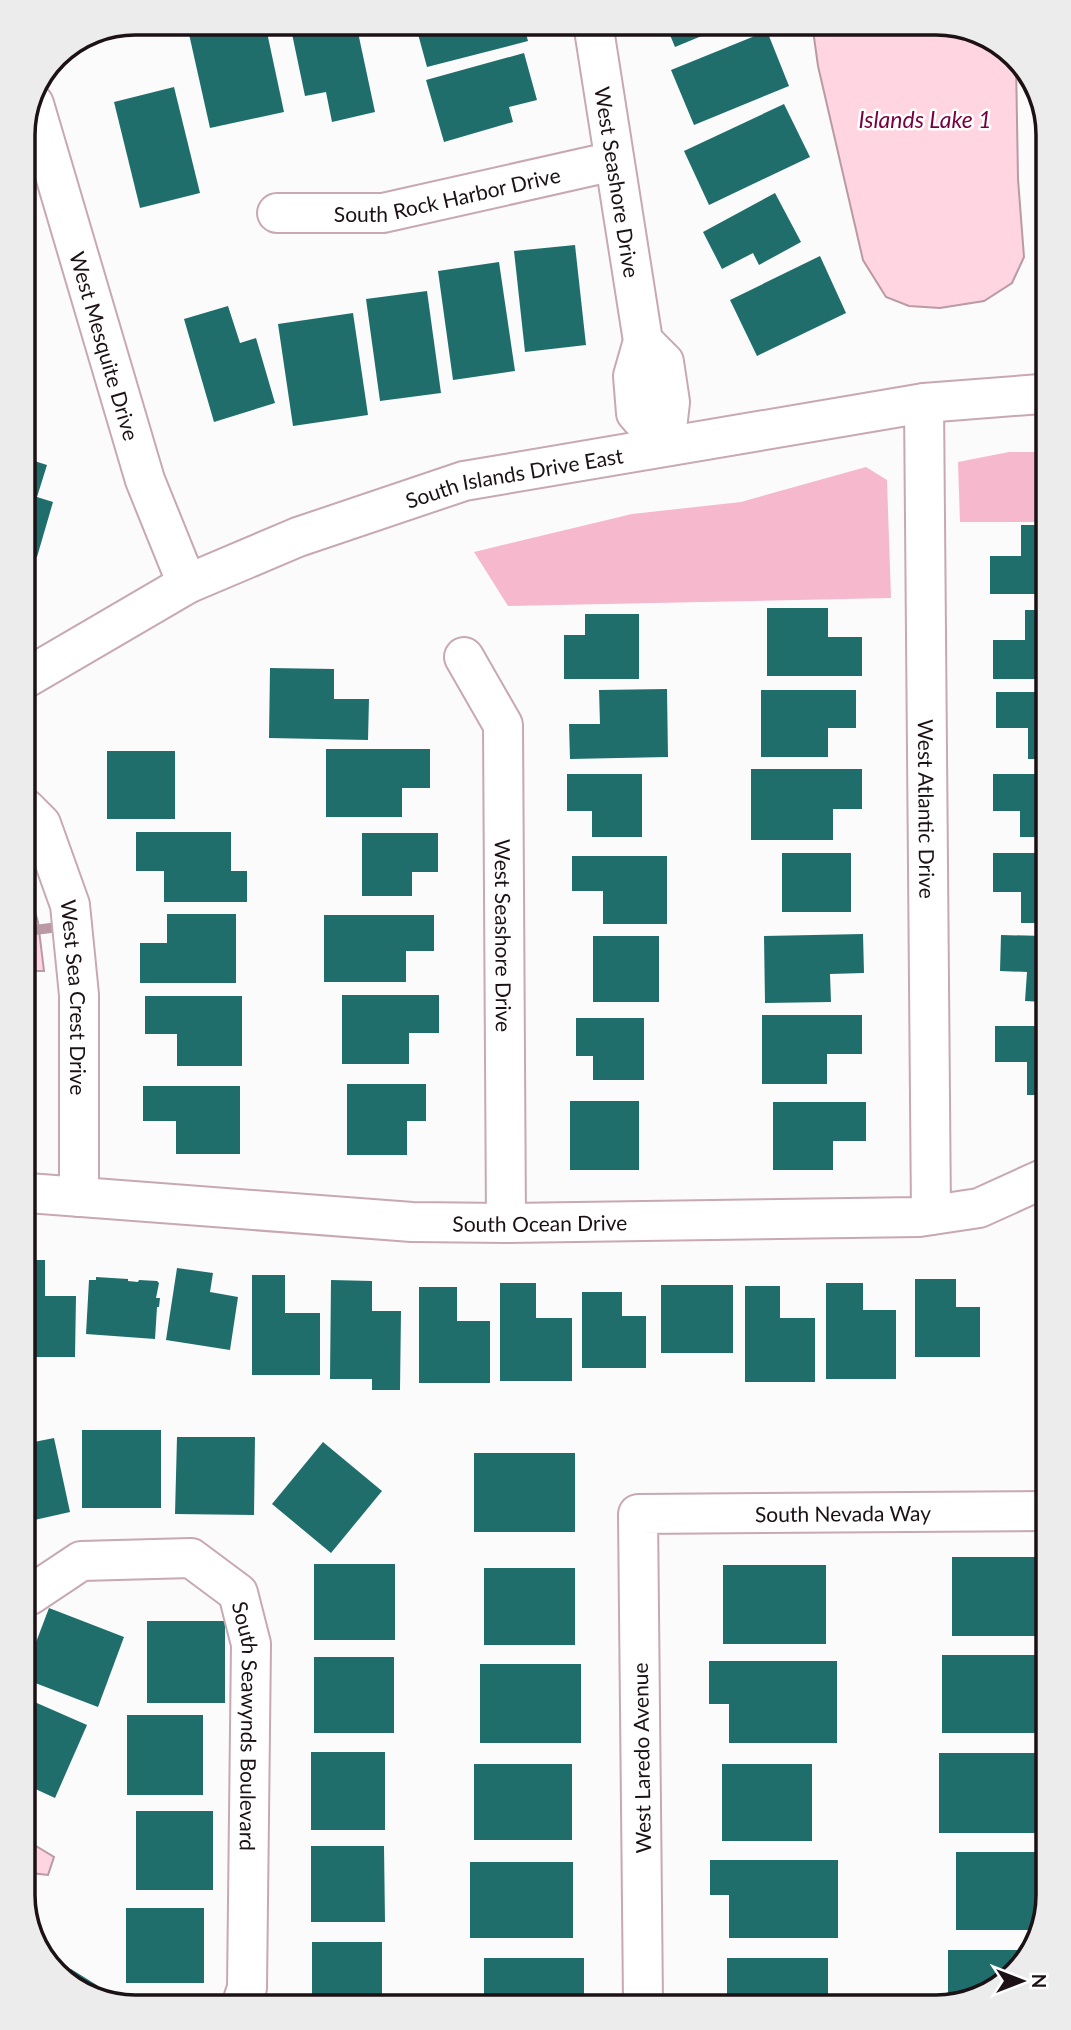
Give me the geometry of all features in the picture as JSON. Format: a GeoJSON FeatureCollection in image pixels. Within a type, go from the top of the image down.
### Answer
{"type":"FeatureCollection","features":[{"type":"Feature","properties":{"kind":"street","name":"West Seashore Drive"},"geometry":{"type":"LineString","coordinates":[[595,35],[643,341],[633,376],[636,413],[665,446]]}},
{"type":"Feature","properties":{"kind":"street","name":"West Mesquite Drive"},"geometry":{"type":"LineString","coordinates":[[37,115],[145,480],[187,584]]}},
{"type":"Feature","properties":{"kind":"street","name":"South Rock Harbor Drive"},"geometry":{"type":"LineString","coordinates":[[277,213],[383,213],[614,161]]}},
{"type":"Feature","properties":{"kind":"street","name":"South Islands Drive East"},"geometry":{"type":"LineString","coordinates":[[35,673],[187,584],[298,537],[464,481],[924,403],[1036,394]]}},
{"type":"Feature","properties":{"kind":"street","name":"West Atlantic Drive"},"geometry":{"type":"LineString","coordinates":[[924,403],[931,1215]]}},
{"type":"Feature","properties":{"kind":"street","name":"West Seashore Drive"},"geometry":{"type":"LineString","coordinates":[[464,657],[503,725],[506,1223]]}},
{"type":"Feature","properties":{"kind":"street","name":"West Sea Crest Drive"},"geometry":{"type":"LineString","coordinates":[[35,818],[41,824],[71,905],[79,995],[79,1197]]}},
{"type":"Feature","properties":{"kind":"street","name":"South Ocean Drive"},"geometry":{"type":"LineString","coordinates":[[35,1194],[412,1222],[506,1223],[931,1215],[979,1208],[1036,1182]]}},
{"type":"Feature","properties":{"kind":"street","name":"South Nevada Way"},"geometry":{"type":"LineString","coordinates":[[638,1514],[1036,1511]]}},
{"type":"Feature","properties":{"kind":"street","name":"West Laredo Avenue"},"geometry":{"type":"LineString","coordinates":[[638,1514],[643,1995]]}},
{"type":"Feature","properties":{"kind":"street","name":"South Seawynds Boulevard"},"geometry":{"type":"LineString","coordinates":[[35,1592],[80,1561],[191,1558],[238,1592],[251,1644],[247,1988],[245,1995]]}},
{"type":"Feature","properties":{"kind":"shaded area"},"geometry":{"type":"Polygon","coordinates":[[[1009,452],[1036,452],[1036,522],[960,522],[958,462],[1009,452]]]}},
{"type":"Feature","properties":{"kind":"shaded area"},"geometry":{"type":"Polygon","coordinates":[[[866,467],[887,480],[891,598],[508,606],[474,552],[632,514],[741,502],[866,467]]]}},
{"type":"Feature","properties":{"kind":"water","name":"Islands Lake 1"},"geometry":{"type":"Polygon","coordinates":[[[814,35],[942,35],[980,45],[1011,69],[1016,76],[1018,179],[1024,257],[1012,283],[984,301],[940,308],[909,306],[886,297],[863,260],[818,66],[814,35]]]}},
{"type":"Feature","properties":{"kind":"water"},"geometry":{"type":"Polygon","coordinates":[[[35,912],[38,922],[44,971],[35,971],[35,912]]]}},
{"type":"Feature","properties":{"kind":"water"},"geometry":{"type":"Polygon","coordinates":[[[35,1845],[54,1857],[48,1875],[35,1873],[35,1845]]]}},
{"type":"Feature","properties":{"kind":"building"},"geometry":{"type":"Polygon","coordinates":[[[189,35],[268,35],[284,112],[210,128],[189,35]]]}},
{"type":"Feature","properties":{"kind":"building"},"geometry":{"type":"Polygon","coordinates":[[[292,35],[359,35],[375,112],[332,122],[326,92],[305,96],[292,35]]]}},
{"type":"Feature","properties":{"kind":"building"},"geometry":{"type":"Polygon","coordinates":[[[418,35],[526,35],[528,41],[427,67],[418,35]]]}},
{"type":"Feature","properties":{"kind":"building"},"geometry":{"type":"Polygon","coordinates":[[[670,35],[704,35],[675,47],[670,35]]]}},
{"type":"Feature","properties":{"kind":"building"},"geometry":{"type":"Polygon","coordinates":[[[757,35],[769,35],[789,86],[694,125],[671,70],[757,35]]]}},
{"type":"Feature","properties":{"kind":"building"},"geometry":{"type":"Polygon","coordinates":[[[524,53],[537,100],[509,107],[513,122],[444,142],[426,80],[524,53]]]}},
{"type":"Feature","properties":{"kind":"building"},"geometry":{"type":"Polygon","coordinates":[[[174,87],[200,193],[140,208],[114,102],[174,87]]]}},
{"type":"Feature","properties":{"kind":"building"},"geometry":{"type":"Polygon","coordinates":[[[784,104],[810,157],[709,205],[684,151],[784,104]]]}},
{"type":"Feature","properties":{"kind":"building"},"geometry":{"type":"Polygon","coordinates":[[[775,193],[801,242],[759,265],[753,253],[722,269],[703,232],[775,193]]]}},
{"type":"Feature","properties":{"kind":"building"},"geometry":{"type":"Polygon","coordinates":[[[575,245],[586,345],[525,352],[514,251],[575,245]]]}},
{"type":"Feature","properties":{"kind":"building"},"geometry":{"type":"Polygon","coordinates":[[[820,256],[846,313],[757,356],[730,300],[820,256]]]}},
{"type":"Feature","properties":{"kind":"building"},"geometry":{"type":"Polygon","coordinates":[[[499,262],[515,371],[453,380],[438,271],[499,262]]]}},
{"type":"Feature","properties":{"kind":"building"},"geometry":{"type":"Polygon","coordinates":[[[427,291],[441,393],[380,401],[366,299],[427,291]]]}},
{"type":"Feature","properties":{"kind":"building"},"geometry":{"type":"Polygon","coordinates":[[[228,306],[240,343],[256,338],[275,403],[214,422],[184,319],[228,306]]]}},
{"type":"Feature","properties":{"kind":"building"},"geometry":{"type":"Polygon","coordinates":[[[353,313],[368,415],[293,426],[278,324],[353,313]]]}},
{"type":"Feature","properties":{"kind":"building"},"geometry":{"type":"Polygon","coordinates":[[[35,461],[47,465],[37,497],[53,502],[37,557],[35,461]]]}},
{"type":"Feature","properties":{"kind":"building"},"geometry":{"type":"Polygon","coordinates":[[[1021,525],[1036,525],[1036,594],[990,594],[990,556],[1021,556],[1021,525]]]}},
{"type":"Feature","properties":{"kind":"building"},"geometry":{"type":"Polygon","coordinates":[[[767,608],[828,608],[828,637],[862,637],[862,676],[767,676],[767,608]]]}},
{"type":"Feature","properties":{"kind":"building"},"geometry":{"type":"Polygon","coordinates":[[[1025,610],[1036,610],[1036,679],[993,679],[993,640],[1025,640],[1025,610]]]}},
{"type":"Feature","properties":{"kind":"building"},"geometry":{"type":"Polygon","coordinates":[[[585,614],[639,614],[639,679],[564,679],[564,635],[585,635],[585,614]]]}},
{"type":"Feature","properties":{"kind":"building"},"geometry":{"type":"Polygon","coordinates":[[[270,668],[334,669],[334,699],[369,699],[368,740],[269,738],[270,668]]]}},
{"type":"Feature","properties":{"kind":"building"},"geometry":{"type":"Polygon","coordinates":[[[667,689],[668,757],[570,759],[569,724],[600,724],[599,690],[667,689]]]}},
{"type":"Feature","properties":{"kind":"building"},"geometry":{"type":"Polygon","coordinates":[[[761,690],[856,690],[856,728],[828,728],[828,757],[761,757],[761,690]]]}},
{"type":"Feature","properties":{"kind":"building"},"geometry":{"type":"Polygon","coordinates":[[[996,692],[1036,692],[1036,759],[1028,759],[1028,728],[996,728],[996,692]]]}},
{"type":"Feature","properties":{"kind":"building"},"geometry":{"type":"Polygon","coordinates":[[[326,749],[430,749],[430,788],[402,788],[402,817],[326,817],[326,749]]]}},
{"type":"Feature","properties":{"kind":"building"},"geometry":{"type":"Polygon","coordinates":[[[107,751],[175,751],[175,819],[107,819],[107,751]]]}},
{"type":"Feature","properties":{"kind":"building"},"geometry":{"type":"Polygon","coordinates":[[[751,769],[862,769],[862,809],[833,809],[833,840],[751,840],[751,769]]]}},
{"type":"Feature","properties":{"kind":"building"},"geometry":{"type":"Polygon","coordinates":[[[567,774],[642,774],[642,837],[592,837],[592,811],[567,811],[567,774]]]}},
{"type":"Feature","properties":{"kind":"building"},"geometry":{"type":"Polygon","coordinates":[[[993,774],[1036,774],[1036,837],[1020,837],[1020,811],[993,811],[993,774]]]}},
{"type":"Feature","properties":{"kind":"building"},"geometry":{"type":"Polygon","coordinates":[[[136,832],[231,832],[231,871],[247,871],[247,902],[164,902],[164,871],[136,871],[136,832]]]}},
{"type":"Feature","properties":{"kind":"building"},"geometry":{"type":"Polygon","coordinates":[[[362,833],[438,833],[438,872],[412,872],[412,896],[362,896],[362,833]]]}},
{"type":"Feature","properties":{"kind":"building"},"geometry":{"type":"Polygon","coordinates":[[[782,853],[851,853],[851,912],[782,912],[782,853]]]}},
{"type":"Feature","properties":{"kind":"building"},"geometry":{"type":"Polygon","coordinates":[[[993,853],[1036,853],[1036,923],[1021,923],[1021,892],[993,892],[993,853]]]}},
{"type":"Feature","properties":{"kind":"building"},"geometry":{"type":"Polygon","coordinates":[[[572,856],[667,856],[667,924],[603,924],[603,891],[572,891],[572,856]]]}},
{"type":"Feature","properties":{"kind":"building"},"geometry":{"type":"Polygon","coordinates":[[[167,914],[236,914],[236,983],[140,983],[140,943],[167,943],[167,914]]]}},
{"type":"Feature","properties":{"kind":"building"},"geometry":{"type":"Polygon","coordinates":[[[324,915],[434,915],[434,951],[406,951],[406,982],[324,982],[324,915]]]}},
{"type":"Feature","properties":{"kind":"building"},"geometry":{"type":"Polygon","coordinates":[[[863,934],[864,973],[830,974],[831,1002],[765,1003],[764,936],[863,934]]]}},
{"type":"Feature","properties":{"kind":"building"},"geometry":{"type":"Polygon","coordinates":[[[1001,935],[1036,936],[1036,1002],[1025,1001],[1027,972],[1000,971],[1001,935]]]}},
{"type":"Feature","properties":{"kind":"building"},"geometry":{"type":"Polygon","coordinates":[[[593,936],[659,936],[659,1002],[593,1002],[593,936]]]}},
{"type":"Feature","properties":{"kind":"building"},"geometry":{"type":"Polygon","coordinates":[[[342,995],[439,995],[439,1033],[409,1033],[409,1064],[342,1064],[342,995]]]}},
{"type":"Feature","properties":{"kind":"building"},"geometry":{"type":"Polygon","coordinates":[[[145,996],[242,996],[242,1066],[177,1066],[177,1034],[145,1034],[145,996]]]}},
{"type":"Feature","properties":{"kind":"building"},"geometry":{"type":"Polygon","coordinates":[[[762,1015],[862,1015],[862,1054],[827,1054],[827,1084],[762,1084],[762,1015]]]}},
{"type":"Feature","properties":{"kind":"building"},"geometry":{"type":"Polygon","coordinates":[[[576,1018],[644,1018],[644,1080],[593,1080],[593,1056],[576,1056],[576,1018]]]}},
{"type":"Feature","properties":{"kind":"building"},"geometry":{"type":"Polygon","coordinates":[[[995,1026],[1036,1026],[1036,1095],[1027,1095],[1027,1062],[995,1062],[995,1026]]]}},
{"type":"Feature","properties":{"kind":"building"},"geometry":{"type":"Polygon","coordinates":[[[347,1084],[426,1084],[426,1121],[407,1121],[407,1155],[347,1155],[347,1084]]]}},
{"type":"Feature","properties":{"kind":"building"},"geometry":{"type":"Polygon","coordinates":[[[143,1086],[240,1086],[240,1154],[176,1154],[176,1121],[143,1121],[143,1086]]]}},
{"type":"Feature","properties":{"kind":"building"},"geometry":{"type":"Polygon","coordinates":[[[570,1101],[639,1101],[639,1170],[570,1170],[570,1101]]]}},
{"type":"Feature","properties":{"kind":"building"},"geometry":{"type":"Polygon","coordinates":[[[773,1102],[866,1102],[866,1141],[833,1141],[833,1170],[773,1170],[773,1102]]]}},
{"type":"Feature","properties":{"kind":"building"},"geometry":{"type":"Polygon","coordinates":[[[35,1260],[45,1260],[45,1296],[76,1296],[75,1357],[35,1357],[35,1260]]]}},
{"type":"Feature","properties":{"kind":"building"},"geometry":{"type":"Polygon","coordinates":[[[177,1268],[213,1273],[210,1292],[238,1297],[230,1350],[166,1340],[177,1268]]]}},
{"type":"Feature","properties":{"kind":"building"},"geometry":{"type":"Polygon","coordinates":[[[252,1275],[285,1275],[285,1313],[320,1313],[320,1375],[252,1375],[252,1275]]]}},
{"type":"Feature","properties":{"kind":"building"},"geometry":{"type":"Polygon","coordinates":[[[96,1277],[159,1283],[155,1339],[86,1334],[89,1280],[96,1280],[96,1277]]]}},
{"type":"Feature","properties":{"kind":"building"},"geometry":{"type":"Polygon","coordinates":[[[915,1279],[956,1279],[956,1307],[980,1307],[980,1357],[915,1357],[915,1279]]]}},
{"type":"Feature","properties":{"kind":"building"},"geometry":{"type":"Polygon","coordinates":[[[331,1280],[372,1281],[372,1311],[401,1311],[400,1390],[372,1390],[372,1379],[330,1379],[331,1280]]]}},
{"type":"Feature","properties":{"kind":"building"},"geometry":{"type":"Polygon","coordinates":[[[500,1283],[536,1283],[536,1318],[572,1318],[572,1381],[500,1381],[500,1283]]]}},
{"type":"Feature","properties":{"kind":"building"},"geometry":{"type":"Polygon","coordinates":[[[826,1283],[863,1283],[863,1310],[896,1310],[896,1379],[826,1379],[826,1283]]]}},
{"type":"Feature","properties":{"kind":"building"},"geometry":{"type":"Polygon","coordinates":[[[661,1285],[733,1285],[733,1353],[661,1353],[661,1285]]]}},
{"type":"Feature","properties":{"kind":"building"},"geometry":{"type":"Polygon","coordinates":[[[745,1286],[780,1286],[780,1318],[815,1318],[815,1382],[745,1382],[745,1286]]]}},
{"type":"Feature","properties":{"kind":"building"},"geometry":{"type":"Polygon","coordinates":[[[419,1287],[457,1287],[457,1321],[490,1321],[490,1383],[419,1383],[419,1287]]]}},
{"type":"Feature","properties":{"kind":"building"},"geometry":{"type":"Polygon","coordinates":[[[582,1292],[622,1292],[622,1316],[646,1316],[646,1368],[582,1368],[582,1292]]]}},
{"type":"Feature","properties":{"kind":"building"},"geometry":{"type":"Polygon","coordinates":[[[82,1430],[161,1430],[161,1508],[82,1508],[82,1430]]]}},
{"type":"Feature","properties":{"kind":"building"},"geometry":{"type":"Polygon","coordinates":[[[177,1437],[255,1437],[254,1515],[175,1514],[177,1437]]]}},
{"type":"Feature","properties":{"kind":"building"},"geometry":{"type":"Polygon","coordinates":[[[54,1438],[70,1512],[35,1520],[35,1442],[54,1438]]]}},
{"type":"Feature","properties":{"kind":"building"},"geometry":{"type":"Polygon","coordinates":[[[323,1442],[382,1491],[331,1553],[272,1504],[323,1442]]]}},
{"type":"Feature","properties":{"kind":"building"},"geometry":{"type":"Polygon","coordinates":[[[474,1453],[575,1453],[575,1532],[474,1532],[474,1453]]]}},
{"type":"Feature","properties":{"kind":"building"},"geometry":{"type":"Polygon","coordinates":[[[952,1557],[1036,1557],[1036,1636],[952,1636],[952,1557]]]}},
{"type":"Feature","properties":{"kind":"building"},"geometry":{"type":"Polygon","coordinates":[[[314,1564],[395,1564],[395,1640],[314,1640],[314,1564]]]}},
{"type":"Feature","properties":{"kind":"building"},"geometry":{"type":"Polygon","coordinates":[[[723,1565],[826,1565],[826,1644],[723,1644],[723,1565]]]}},
{"type":"Feature","properties":{"kind":"building"},"geometry":{"type":"Polygon","coordinates":[[[484,1568],[575,1568],[575,1645],[484,1645],[484,1568]]]}},
{"type":"Feature","properties":{"kind":"building"},"geometry":{"type":"Polygon","coordinates":[[[49,1608],[124,1637],[98,1707],[35,1683],[35,1645],[49,1608]]]}},
{"type":"Feature","properties":{"kind":"building"},"geometry":{"type":"Polygon","coordinates":[[[147,1621],[225,1621],[225,1703],[147,1703],[147,1621]]]}},
{"type":"Feature","properties":{"kind":"building"},"geometry":{"type":"Polygon","coordinates":[[[942,1655],[1036,1655],[1036,1733],[942,1733],[942,1655]]]}},
{"type":"Feature","properties":{"kind":"building"},"geometry":{"type":"Polygon","coordinates":[[[314,1657],[394,1657],[394,1733],[314,1733],[314,1657]]]}},
{"type":"Feature","properties":{"kind":"building"},"geometry":{"type":"Polygon","coordinates":[[[709,1661],[837,1661],[837,1743],[729,1743],[729,1704],[709,1704],[709,1661]]]}},
{"type":"Feature","properties":{"kind":"building"},"geometry":{"type":"Polygon","coordinates":[[[480,1664],[581,1664],[581,1743],[480,1743],[480,1664]]]}},
{"type":"Feature","properties":{"kind":"building"},"geometry":{"type":"Polygon","coordinates":[[[35,1702],[87,1725],[55,1798],[35,1789],[35,1702]]]}},
{"type":"Feature","properties":{"kind":"building"},"geometry":{"type":"Polygon","coordinates":[[[127,1715],[203,1715],[203,1795],[127,1795],[127,1715]]]}},
{"type":"Feature","properties":{"kind":"building"},"geometry":{"type":"Polygon","coordinates":[[[311,1752],[385,1752],[385,1830],[311,1830],[311,1752]]]}},
{"type":"Feature","properties":{"kind":"building"},"geometry":{"type":"Polygon","coordinates":[[[939,1753],[1036,1753],[1036,1833],[939,1833],[939,1753]]]}},
{"type":"Feature","properties":{"kind":"building"},"geometry":{"type":"Polygon","coordinates":[[[474,1764],[572,1764],[572,1840],[474,1840],[474,1764]]]}},
{"type":"Feature","properties":{"kind":"building"},"geometry":{"type":"Polygon","coordinates":[[[722,1764],[812,1764],[812,1841],[722,1841],[722,1764]]]}},
{"type":"Feature","properties":{"kind":"building"},"geometry":{"type":"Polygon","coordinates":[[[136,1811],[213,1811],[213,1890],[136,1890],[136,1811]]]}},
{"type":"Feature","properties":{"kind":"building"},"geometry":{"type":"Polygon","coordinates":[[[311,1846],[384,1846],[385,1922],[311,1922],[311,1846]]]}},
{"type":"Feature","properties":{"kind":"building"},"geometry":{"type":"Polygon","coordinates":[[[956,1852],[1036,1852],[1035,1908],[1030,1930],[956,1930],[956,1852]]]}},
{"type":"Feature","properties":{"kind":"building"},"geometry":{"type":"Polygon","coordinates":[[[710,1860],[838,1860],[838,1938],[729,1938],[729,1895],[710,1895],[710,1860]]]}},
{"type":"Feature","properties":{"kind":"building"},"geometry":{"type":"Polygon","coordinates":[[[470,1862],[573,1862],[573,1938],[470,1938],[470,1862]]]}},
{"type":"Feature","properties":{"kind":"building"},"geometry":{"type":"Polygon","coordinates":[[[126,1908],[204,1908],[204,1983],[126,1983],[126,1908]]]}},
{"type":"Feature","properties":{"kind":"building"},"geometry":{"type":"Polygon","coordinates":[[[312,1942],[382,1942],[382,1995],[312,1995],[312,1942]]]}},
{"type":"Feature","properties":{"kind":"building"},"geometry":{"type":"Polygon","coordinates":[[[948,1950],[987,1950],[987,1981],[948,1994],[948,1950]]]}},
{"type":"Feature","properties":{"kind":"building"},"geometry":{"type":"Polygon","coordinates":[[[484,1958],[584,1958],[584,1995],[484,1995],[484,1958]]]}},
{"type":"Feature","properties":{"kind":"building"},"geometry":{"type":"Polygon","coordinates":[[[727,1958],[828,1958],[828,1995],[727,1995],[727,1958]]]}},
{"type":"Feature","properties":{"kind":"building"},"geometry":{"type":"Polygon","coordinates":[[[71,1969],[106,1991],[85,1982],[71,1969]]]}},
{"type":"Feature","properties":{"kind":"waterway"},"geometry":{"type":"LineString","coordinates":[[35,930],[66,926]]}}]}
